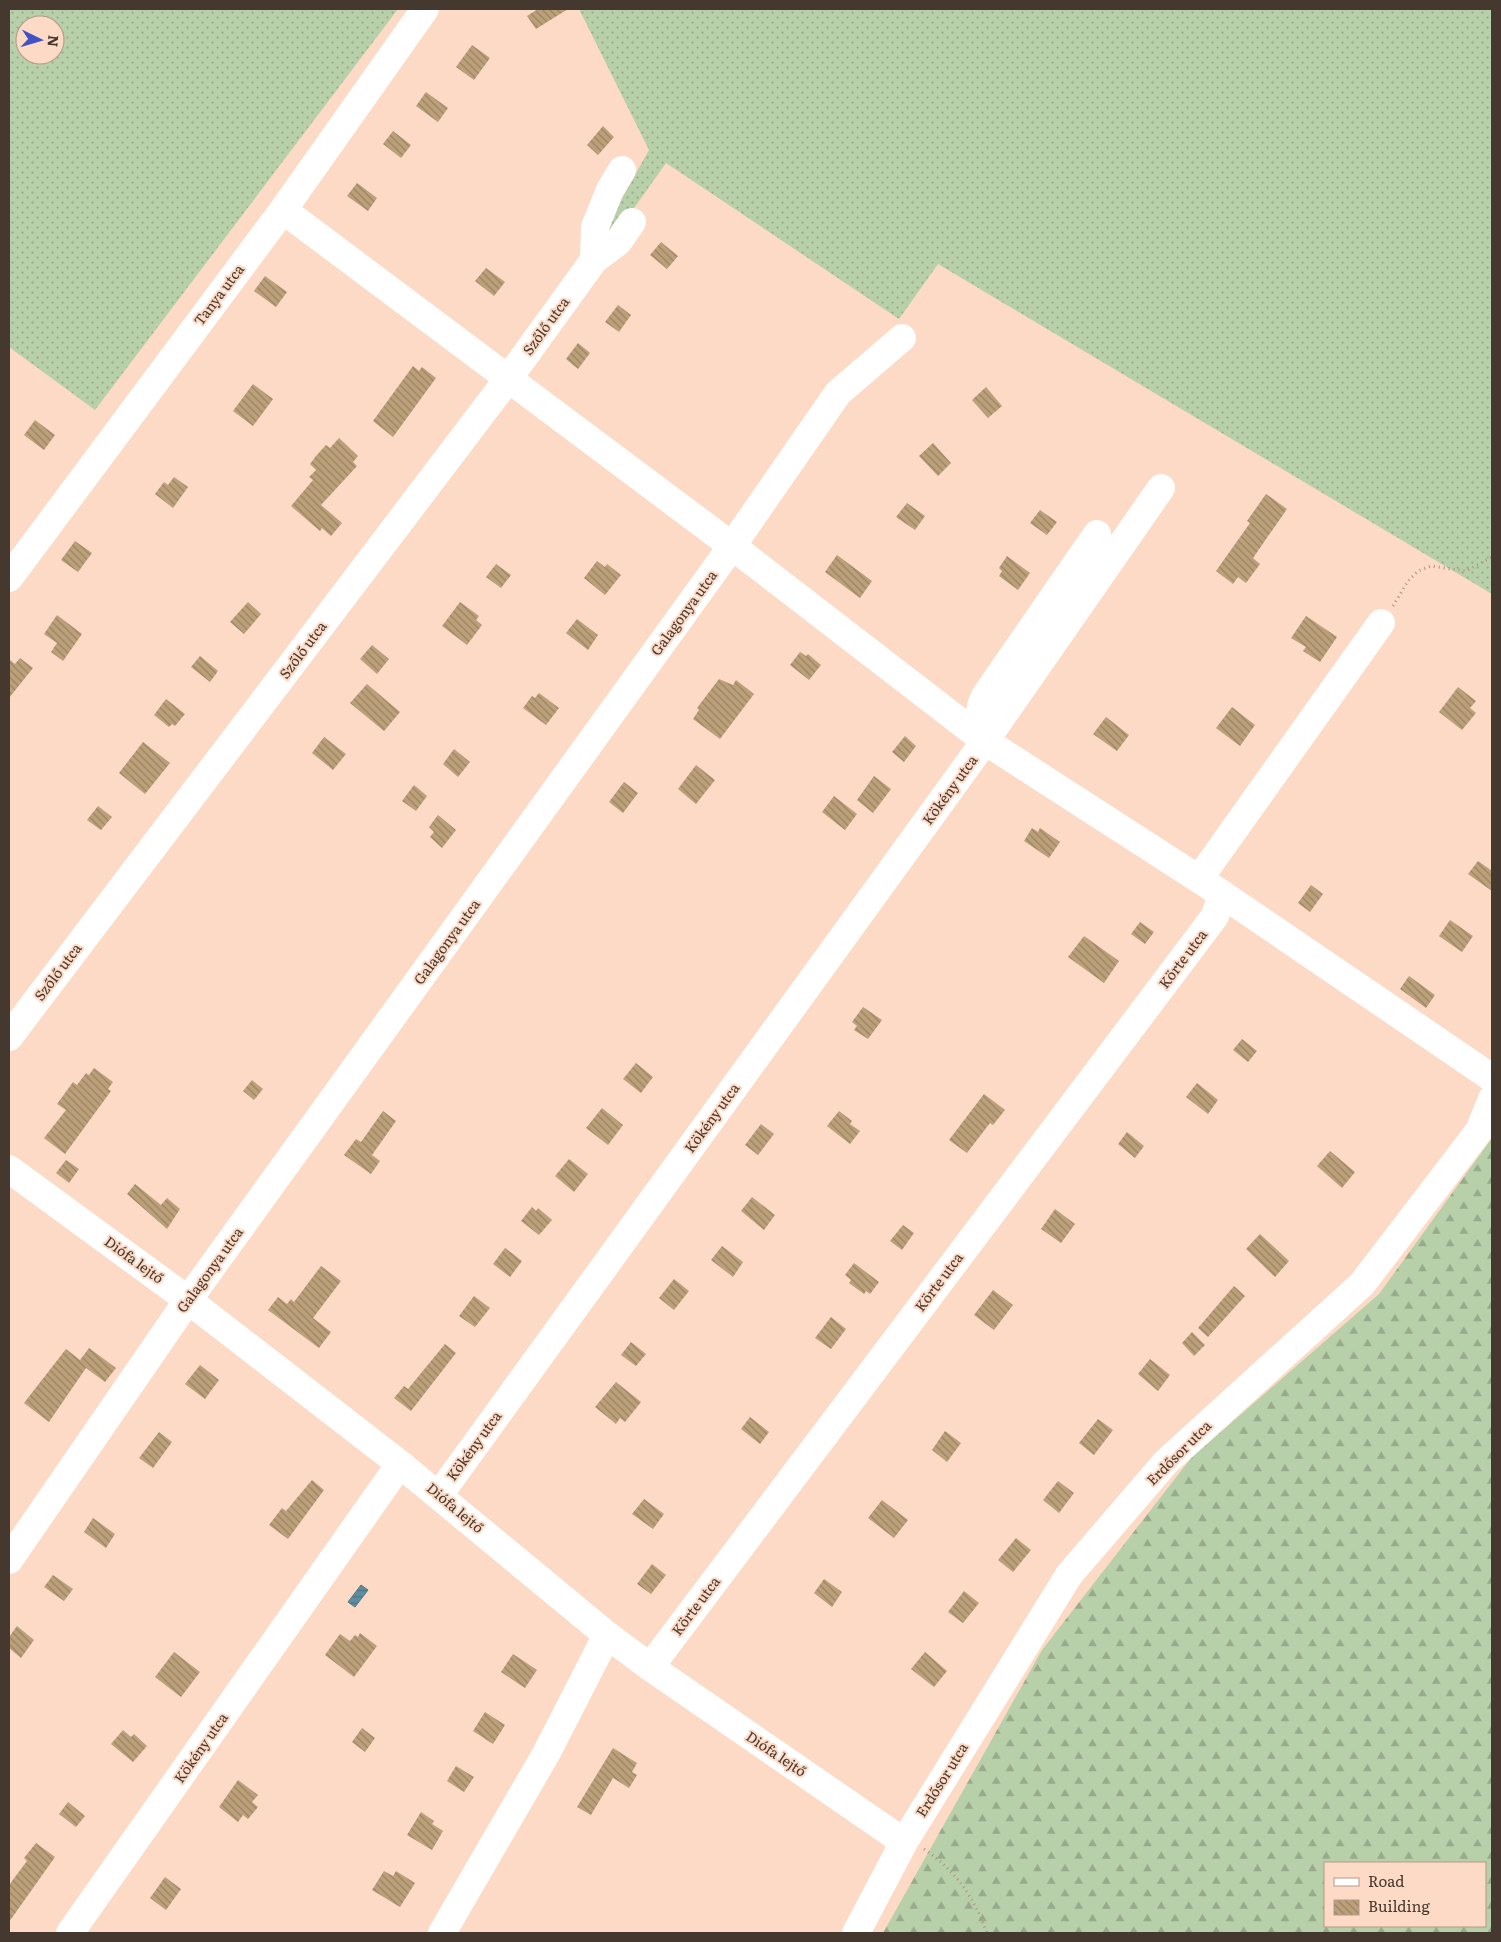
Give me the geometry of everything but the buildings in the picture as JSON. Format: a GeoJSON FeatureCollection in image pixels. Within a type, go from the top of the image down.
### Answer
{"type":"FeatureCollection","features":[{"type":"Feature","properties":{"kind":"street","name":"Tanya utca"},"geometry":{"type":"LineString","coordinates":[[9,578],[283,210],[425,9]]}},
{"type":"Feature","properties":{"kind":"street"},"geometry":{"type":"LineString","coordinates":[[594,260],[596,227],[610,190],[622,170]]}},
{"type":"Feature","properties":{"kind":"street"},"geometry":{"type":"LineString","coordinates":[[283,210],[732,546],[985,741],[1222,894],[1492,1078]]}},
{"type":"Feature","properties":{"kind":"street","name":"Szőlő utca"},"geometry":{"type":"LineString","coordinates":[[9,1038],[508,379],[594,260],[618,242],[632,222]]}},
{"type":"Feature","properties":{"kind":"street","name":"Galagonya utca"},"geometry":{"type":"LineString","coordinates":[[9,1560],[188,1300],[732,546],[838,393],[902,338]]}},
{"type":"Feature","properties":{"kind":"street","name":"Kökény utca"},"geometry":{"type":"LineString","coordinates":[[439,1495],[985,741],[1161,488]]}},
{"type":"Feature","properties":{"kind":"street","name":"Kökény utca"},"geometry":{"type":"LineString","coordinates":[[985,741],[980,724],[979,708],[985,696],[1097,534]]}},
{"type":"Feature","properties":{"kind":"street"},"geometry":{"type":"LineString","coordinates":[[1199,879],[1381,623]]}},
{"type":"Feature","properties":{"kind":"street","name":"Körte utca"},"geometry":{"type":"LineString","coordinates":[[650,1667],[1214,916],[1222,894]]}},
{"type":"Feature","properties":{"kind":"street","name":"Erdősor utca"},"geometry":{"type":"LineString","coordinates":[[856,1933],[906,1840],[1069,1575],[1166,1462],[1362,1284],[1479,1131],[1492,1098]]}},
{"type":"Feature","properties":{"kind":"street","name":"Diófa lejtő"},"geometry":{"type":"LineString","coordinates":[[9,1169],[188,1300],[400,1464],[607,1635],[650,1667],[906,1840]]}},
{"type":"Feature","properties":{"kind":"street","name":"Kökény utca"},"geometry":{"type":"LineString","coordinates":[[70,1933],[400,1464]]}},
{"type":"Feature","properties":{"kind":"street"},"geometry":{"type":"LineString","coordinates":[[442,1933],[546,1754],[607,1635]]}},
{"type":"Feature","properties":{"kind":"path"},"geometry":{"type":"LineString","coordinates":[[1381,623],[1408,581],[1418,571],[1432,566],[1466,571],[1492,557]]}},
{"type":"Feature","properties":{"kind":"path"},"geometry":{"type":"LineString","coordinates":[[906,1840],[953,1872],[980,1916],[987,1933]]}},
{"type":"Feature","properties":{"kind":"green space"},"geometry":{"type":"Polygon","coordinates":[[[9,9],[398,9],[95,410],[9,347],[9,9]]]}},
{"type":"Feature","properties":{"kind":"green space"},"geometry":{"type":"Polygon","coordinates":[[[579,9],[1492,9],[1492,594],[938,264],[899,319],[666,163],[617,232],[604,240],[607,225],[649,150],[579,9]]]}},
{"type":"Feature","properties":{"kind":"green space"},"geometry":{"type":"Polygon","coordinates":[[[1492,1138],[1492,1933],[883,1933],[1042,1650],[1191,1458],[1379,1294],[1492,1138]]]}},
{"type":"Feature","properties":{"kind":"water"},"geometry":{"type":"Polygon","coordinates":[[[361,1585],[368,1590],[355,1607],[348,1602],[361,1585]]]}}]}
